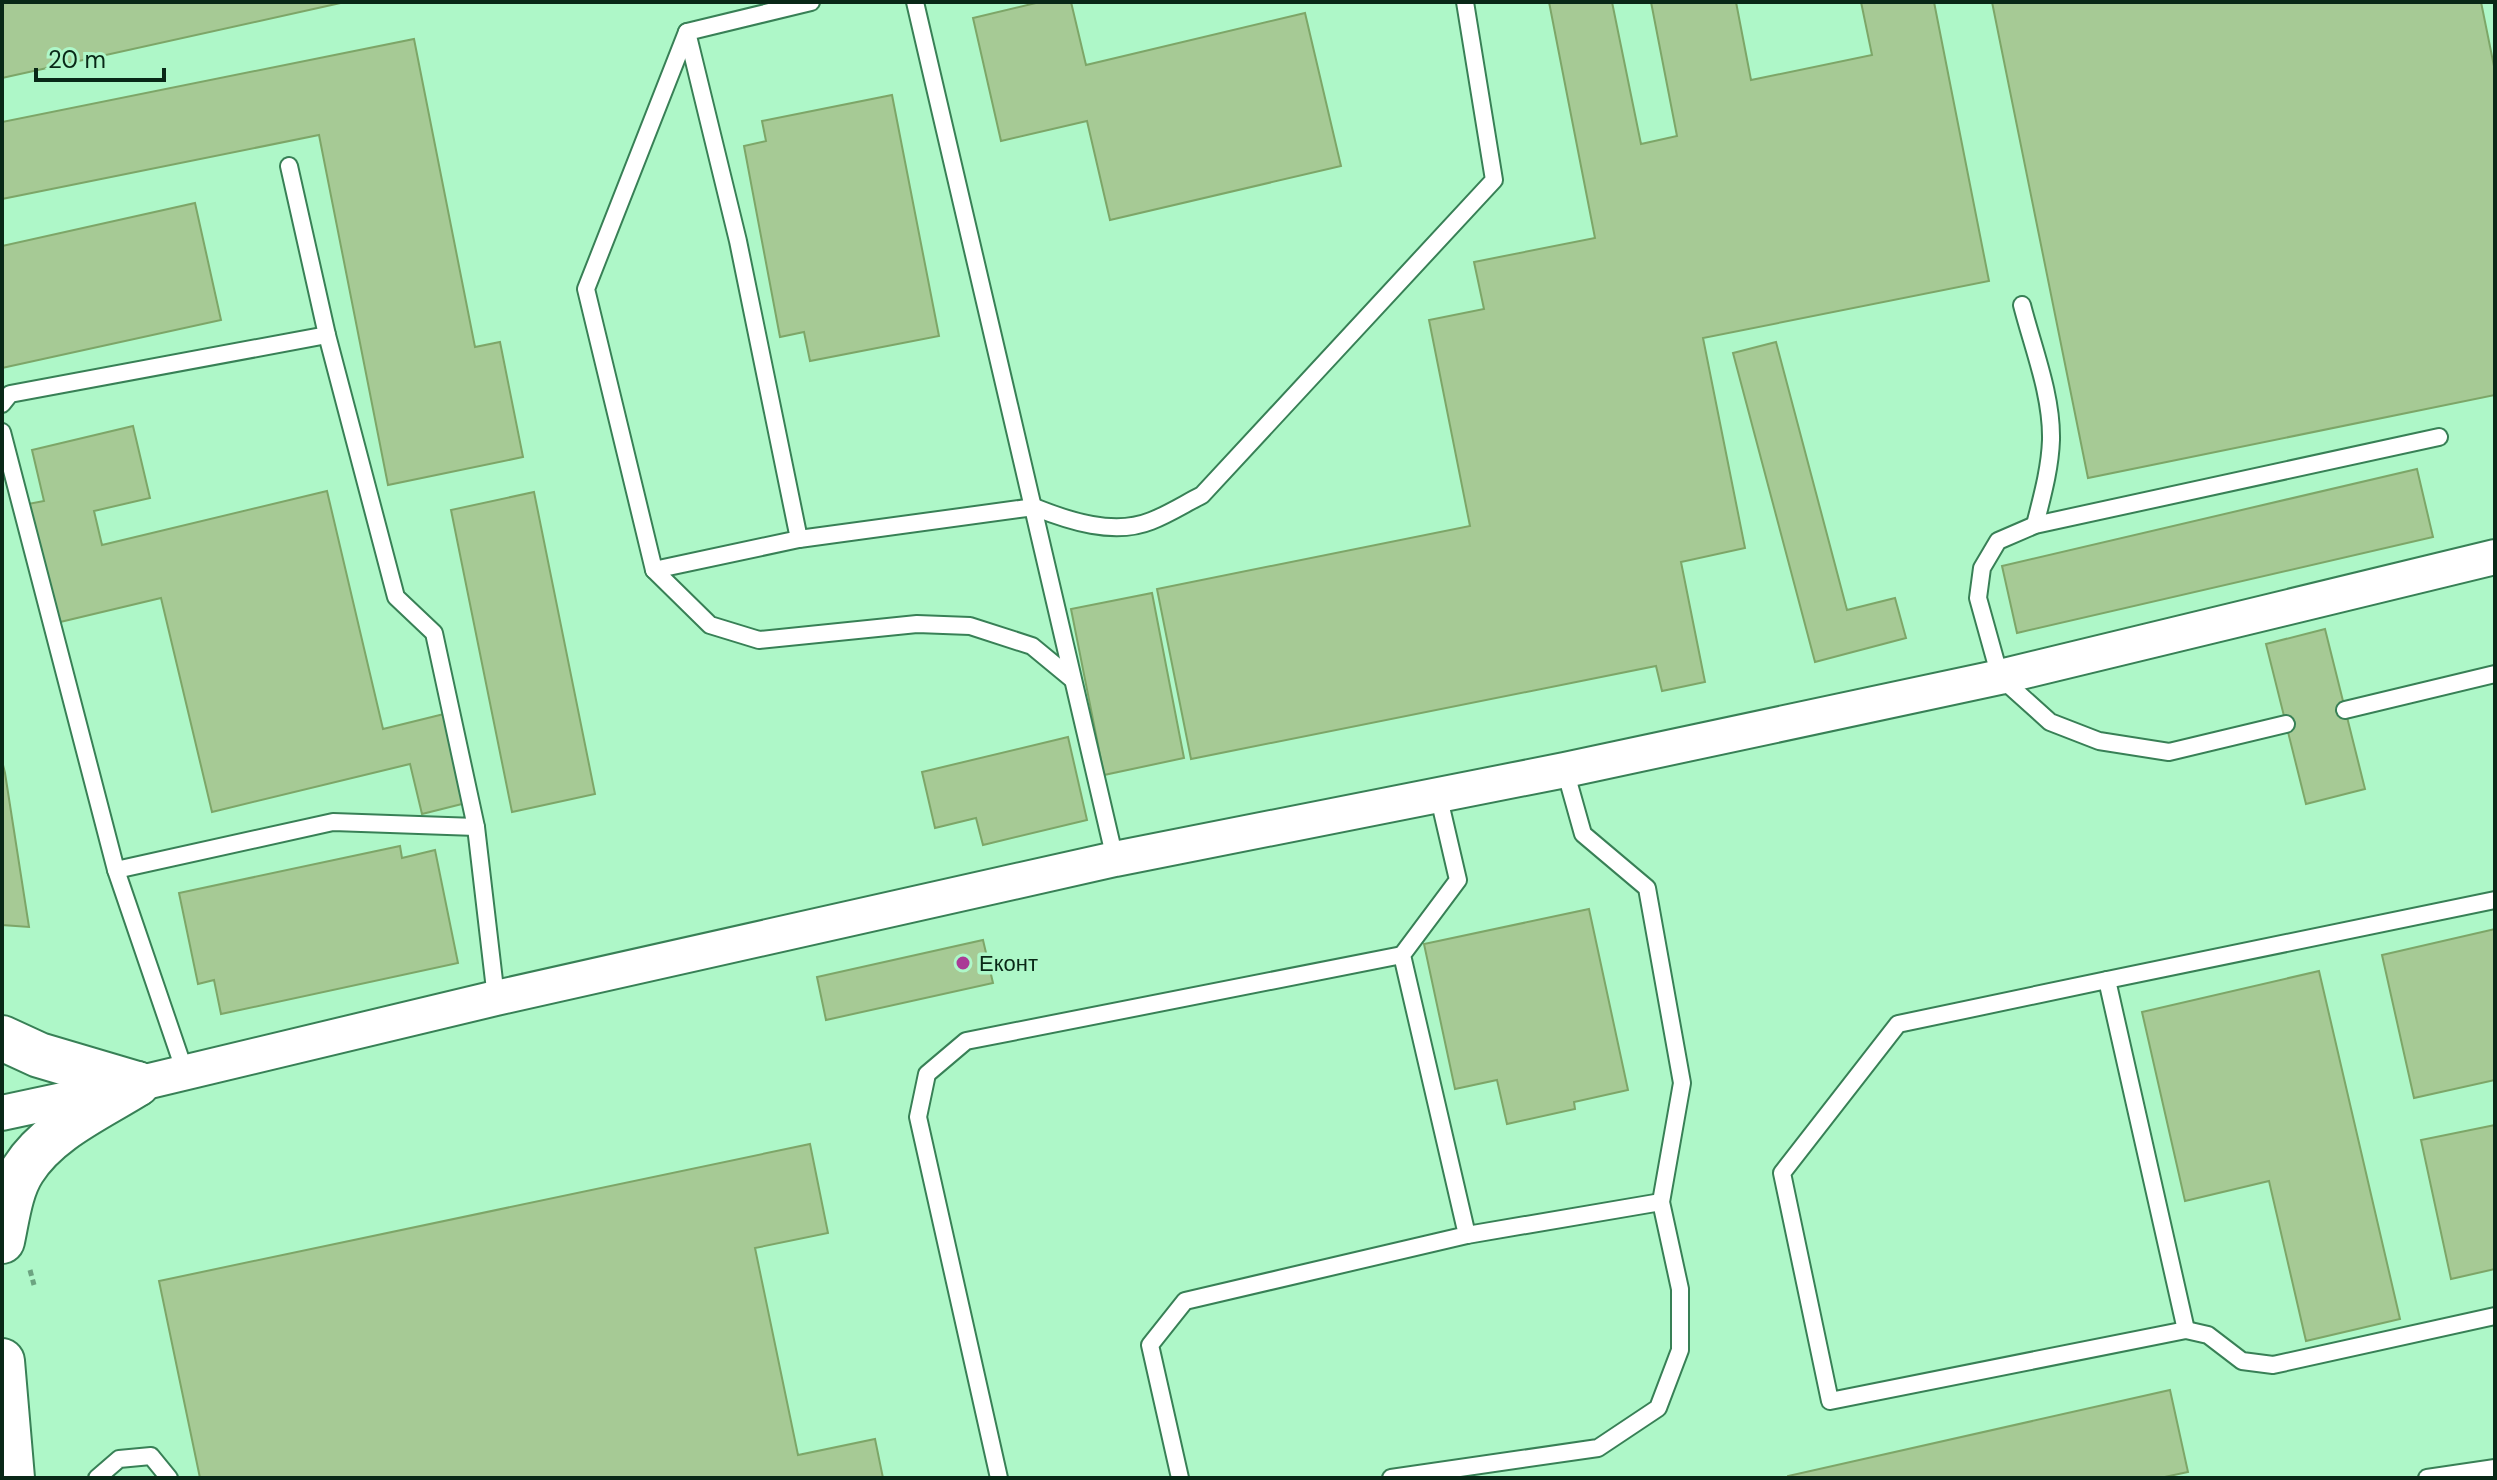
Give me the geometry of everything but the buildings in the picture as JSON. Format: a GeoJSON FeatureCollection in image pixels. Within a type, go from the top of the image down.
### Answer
{"type":"FeatureCollection","features":[{"type":"Feature","properties":{"kind":"main road"},"geometry":{"type":"LineString","coordinates":[[2,1038],[39,1055],[137,1084]]}},
{"type":"Feature","properties":{"kind":"main road"},"geometry":{"type":"LineString","coordinates":[[2,1241],[10,1202],[22,1171],[42,1148],[65,1129],[137,1084]]}},
{"type":"Feature","properties":{"kind":"main road"},"geometry":{"type":"LineString","coordinates":[[2,1361],[12,1478]]}},
{"type":"Feature","properties":{"kind":"street"},"geometry":{"type":"LineString","coordinates":[[2,1113],[1115,859],[1565,770],[2000,677],[2495,557]]}},
{"type":"Feature","properties":{"kind":"lane"},"geometry":{"type":"LineString","coordinates":[[687,32],[811,2]]}},
{"type":"Feature","properties":{"kind":"lane"},"geometry":{"type":"LineString","coordinates":[[915,2],[1115,859]]}},
{"type":"Feature","properties":{"kind":"lane"},"geometry":{"type":"LineString","coordinates":[[654,570],[799,539],[1034,507],[1110,528],[1149,522],[1202,495],[1494,180],[1465,2]]}},
{"type":"Feature","properties":{"kind":"lane"},"geometry":{"type":"LineString","coordinates":[[687,32],[738,241],[799,539]]}},
{"type":"Feature","properties":{"kind":"lane"},"geometry":{"type":"LineString","coordinates":[[687,32],[586,289],[654,570],[710,625],[759,640],[917,624],[970,626],[1032,646],[1072,679]]}},
{"type":"Feature","properties":{"kind":"lane"},"geometry":{"type":"LineString","coordinates":[[289,166],[327,335],[396,597],[434,633],[476,827],[496,998]]}},
{"type":"Feature","properties":{"kind":"lane"},"geometry":{"type":"LineString","coordinates":[[2022,305],[2045,394],[2051,438],[2047,479],[2035,525]]}},
{"type":"Feature","properties":{"kind":"lane"},"geometry":{"type":"LineString","coordinates":[[2,404],[10,394],[327,335]]}},
{"type":"Feature","properties":{"kind":"lane"},"geometry":{"type":"LineString","coordinates":[[2,432],[116,870],[185,1072]]}},
{"type":"Feature","properties":{"kind":"lane"},"geometry":{"type":"LineString","coordinates":[[2286,724],[2169,752],[2099,741],[2050,722],[2000,677],[1978,598],[1982,568],[1998,541],[2035,525],[2439,437]]}},
{"type":"Feature","properties":{"kind":"lane"},"geometry":{"type":"LineString","coordinates":[[2345,710],[2495,674]]}},
{"type":"Feature","properties":{"kind":"lane"},"geometry":{"type":"LineString","coordinates":[[1391,1478],[1598,1448],[1658,1408],[1680,1350],[1680,1289],[1661,1202],[1682,1083],[1647,888],[1583,834],[1565,770]]}},
{"type":"Feature","properties":{"kind":"lane"},"geometry":{"type":"LineString","coordinates":[[999,1478],[918,1117],[927,1074],[966,1041],[1402,955],[1458,880],[1438,794]]}},
{"type":"Feature","properties":{"kind":"lane"},"geometry":{"type":"LineString","coordinates":[[116,870],[333,822],[476,827]]}},
{"type":"Feature","properties":{"kind":"lane"},"geometry":{"type":"LineString","coordinates":[[2495,900],[1898,1024],[1782,1173],[1830,1401],[2186,1330],[2208,1335],[2242,1361],[2273,1365],[2495,1316]]}},
{"type":"Feature","properties":{"kind":"lane"},"geometry":{"type":"LineString","coordinates":[[1402,955],[1467,1235]]}},
{"type":"Feature","properties":{"kind":"lane"},"geometry":{"type":"LineString","coordinates":[[2107,980],[2186,1330]]}},
{"type":"Feature","properties":{"kind":"lane"},"geometry":{"type":"LineString","coordinates":[[1180,1478],[1150,1345],[1185,1301],[1467,1235],[1661,1202]]}},
{"type":"Feature","properties":{"kind":"lane"},"geometry":{"type":"LineString","coordinates":[[97,1478],[119,1459],[151,1456],[169,1478]]}},
{"type":"Feature","properties":{"kind":"lane"},"geometry":{"type":"LineString","coordinates":[[2427,1478],[2495,1468]]}},
{"type":"Feature","properties":{"kind":"place","name":"Еконт"},"geometry":{"type":"Point","coordinates":[963,963]}}]}
